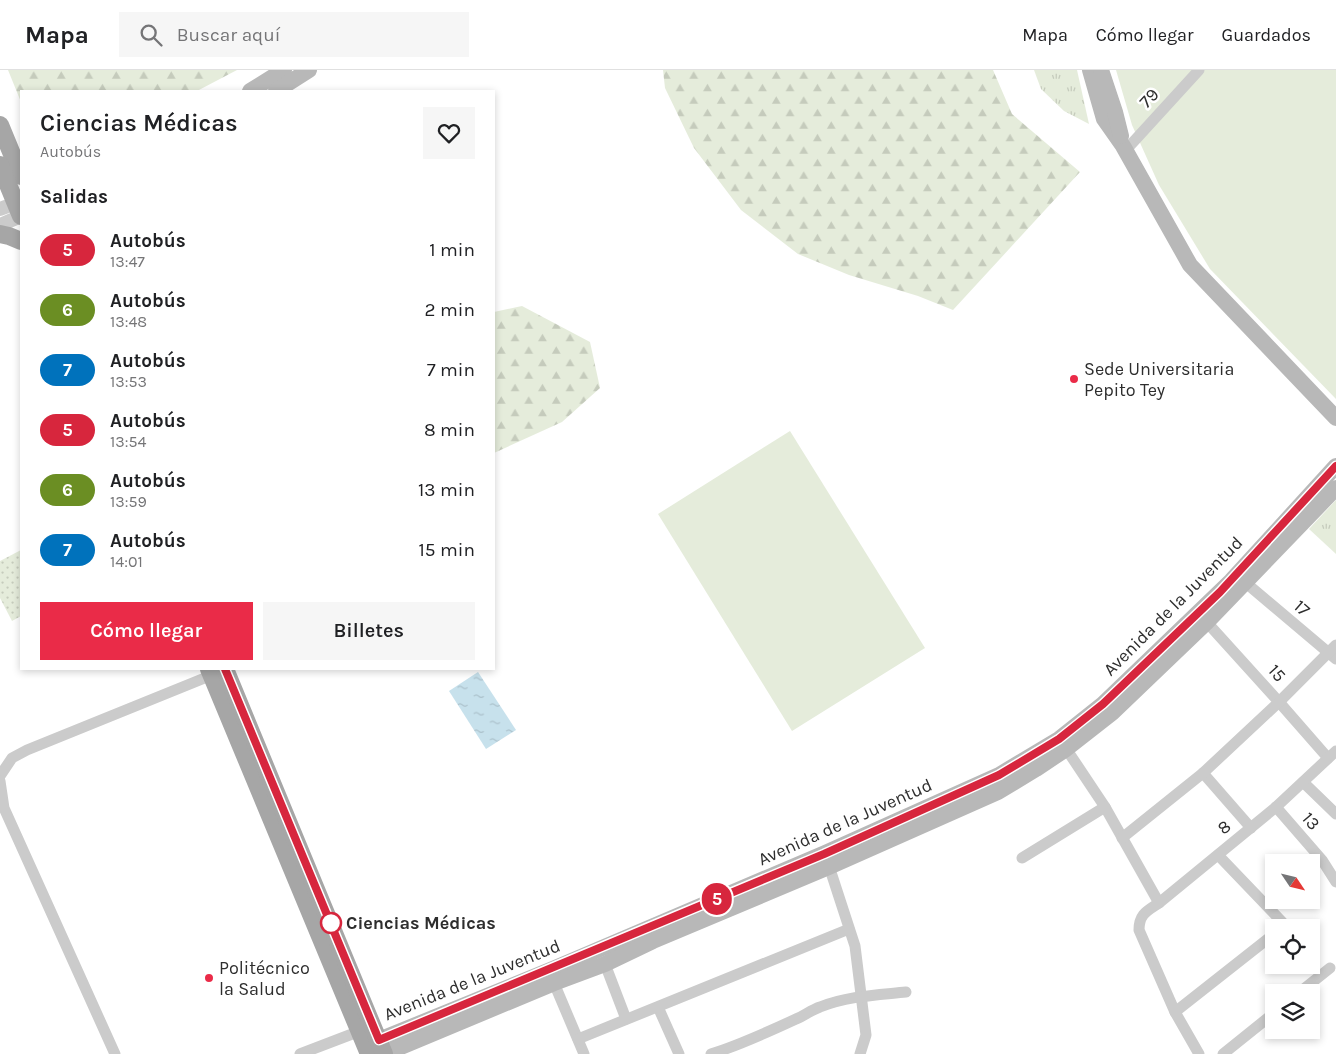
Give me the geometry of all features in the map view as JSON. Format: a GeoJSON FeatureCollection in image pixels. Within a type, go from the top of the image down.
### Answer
{"type":"FeatureCollection","features":[{"type":"Feature","properties":{"kind":"main road"},"geometry":{"type":"LineString","coordinates":[[252,90],[284,70]]}},
{"type":"Feature","properties":{"kind":"main road"},"geometry":{"type":"LineString","coordinates":[[278,90],[309,70]]}},
{"type":"Feature","properties":{"kind":"main road"},"geometry":{"type":"LineString","coordinates":[[1090,70],[1104,119],[1124,148],[1190,265],[1336,418]]}},
{"type":"Feature","properties":{"kind":"main road"},"geometry":{"type":"LineString","coordinates":[[1101,70],[1115,112],[1124,148]]}},
{"type":"Feature","properties":{"kind":"main road"},"geometry":{"type":"LineString","coordinates":[[0,125],[11,161],[17,210]]}},
{"type":"Feature","properties":{"kind":"main road"},"geometry":{"type":"LineString","coordinates":[[11,161],[20,174]]}},
{"type":"Feature","properties":{"kind":"main road"},"geometry":{"type":"LineString","coordinates":[[0,234],[20,241]]}},
{"type":"Feature","properties":{"kind":"main road","name":"Avenida de la Juventud"},"geometry":{"type":"LineString","coordinates":[[1203,617],[1231,581],[1336,466]]}},
{"type":"Feature","properties":{"kind":"main road","name":"Avenida de la Juventud"},"geometry":{"type":"LineString","coordinates":[[377,1051],[626,946],[653,941],[827,860],[998,792],[1063,744],[1107,708],[1203,617],[1246,583],[1336,488]]}},
{"type":"Feature","properties":{"kind":"main road"},"geometry":{"type":"LineString","coordinates":[[218,670],[360,1031],[377,1051]]}},
{"type":"Feature","properties":{"kind":"main road"},"geometry":{"type":"LineString","coordinates":[[218,670],[377,1051]]}},
{"type":"Feature","properties":{"kind":"main road","name":"Avenida de la Juventud"},"geometry":{"type":"LineString","coordinates":[[377,1051],[605,964],[626,946]]}},
{"type":"Feature","properties":{"kind":"street","name":"79"},"geometry":{"type":"LineString","coordinates":[[1124,148],[1199,70]]}},
{"type":"Feature","properties":{"kind":"street"},"geometry":{"type":"LineString","coordinates":[[0,225],[17,210]]}},
{"type":"Feature","properties":{"kind":"street","name":"17"},"geometry":{"type":"LineString","coordinates":[[1246,583],[1333,652]]}},
{"type":"Feature","properties":{"kind":"street","name":"15"},"geometry":{"type":"LineString","coordinates":[[1203,617],[1279,702],[1332,755]]}},
{"type":"Feature","properties":{"kind":"street"},"geometry":{"type":"LineString","coordinates":[[1122,838],[1203,773],[1333,652]]}},
{"type":"Feature","properties":{"kind":"street"},"geometry":{"type":"LineString","coordinates":[[0,776],[12,758],[27,750],[218,670]]}},
{"type":"Feature","properties":{"kind":"street"},"geometry":{"type":"LineString","coordinates":[[1063,744],[1105,807],[1159,903]]}},
{"type":"Feature","properties":{"kind":"street","name":"8"},"geometry":{"type":"LineString","coordinates":[[1176,1012],[1139,930],[1139,921],[1144,914],[1276,807],[1332,755]]}},
{"type":"Feature","properties":{"kind":"street"},"geometry":{"type":"LineString","coordinates":[[1203,773],[1251,828]]}},
{"type":"Feature","properties":{"kind":"street"},"geometry":{"type":"LineString","coordinates":[[0,781],[4,808],[115,1054]]}},
{"type":"Feature","properties":{"kind":"street"},"geometry":{"type":"LineString","coordinates":[[1303,782],[1336,814]]}},
{"type":"Feature","properties":{"kind":"street"},"geometry":{"type":"LineString","coordinates":[[1022,858],[1105,807]]}},
{"type":"Feature","properties":{"kind":"street","name":"13"},"geometry":{"type":"LineString","coordinates":[[1276,807],[1322,860],[1335,879]]}},
{"type":"Feature","properties":{"kind":"street"},"geometry":{"type":"LineString","coordinates":[[1218,855],[1279,919]]}},
{"type":"Feature","properties":{"kind":"street"},"geometry":{"type":"LineString","coordinates":[[827,860],[855,946],[866,1035],[860,1054]]}},
{"type":"Feature","properties":{"kind":"street"},"geometry":{"type":"LineString","coordinates":[[578,1039],[849,929]]}},
{"type":"Feature","properties":{"kind":"street"},"geometry":{"type":"LineString","coordinates":[[1199,1054],[1176,1012],[1265,941]]}},
{"type":"Feature","properties":{"kind":"street"},"geometry":{"type":"LineString","coordinates":[[605,964],[626,1019]]}},
{"type":"Feature","properties":{"kind":"street"},"geometry":{"type":"LineString","coordinates":[[1310,984],[1330,968]]}},
{"type":"Feature","properties":{"kind":"street"},"geometry":{"type":"LineString","coordinates":[[554,983],[584,1054]]}},
{"type":"Feature","properties":{"kind":"street"},"geometry":{"type":"LineString","coordinates":[[710,1054],[736,1046],[817,1008],[862,996],[906,992]]}},
{"type":"Feature","properties":{"kind":"street"},"geometry":{"type":"LineString","coordinates":[[658,1007],[680,1054]]}},
{"type":"Feature","properties":{"kind":"street"},"geometry":{"type":"LineString","coordinates":[[1223,1054],[1265,1020]]}},
{"type":"Feature","properties":{"kind":"street"},"geometry":{"type":"LineString","coordinates":[[300,1054],[360,1031]]}},
{"type":"Feature","properties":{"kind":"green space"},"geometry":{"type":"Polygon","coordinates":[[[8,70],[237,70],[199,90],[20,90],[20,100],[8,70]]]}},
{"type":"Feature","properties":{"kind":"green space"},"geometry":{"type":"Polygon","coordinates":[[[663,70],[993,70],[1012,114],[1080,172],[953,310],[918,296],[849,275],[798,254],[741,210],[694,148],[665,88],[663,70]]]}},
{"type":"Feature","properties":{"kind":"green space"},"geometry":{"type":"Polygon","coordinates":[[[1034,70],[1077,70],[1089,124],[1064,111],[1041,89],[1034,70]]]}},
{"type":"Feature","properties":{"kind":"green space"},"geometry":{"type":"Polygon","coordinates":[[[1116,70],[1336,70],[1336,399],[1210,269],[1159,185],[1132,125],[1116,70]]]}},
{"type":"Feature","properties":{"kind":"green space"},"geometry":{"type":"Polygon","coordinates":[[[522,306],[590,342],[600,388],[562,422],[495,453],[495,312],[522,306]]]}},
{"type":"Feature","properties":{"kind":"green space"},"geometry":{"type":"Polygon","coordinates":[[[790,431],[925,648],[792,731],[658,514],[790,431]]]}},
{"type":"Feature","properties":{"kind":"green space"},"geometry":{"type":"Polygon","coordinates":[[[1336,500],[1336,554],[1309,529],[1336,500]]]}},
{"type":"Feature","properties":{"kind":"green space"},"geometry":{"type":"Polygon","coordinates":[[[20,551],[20,617],[12,621],[0,598],[0,561],[20,551]]]}},
{"type":"Feature","properties":{"kind":"water"},"geometry":{"type":"Polygon","coordinates":[[[478,672],[516,730],[486,749],[449,691],[478,672]]]}},
{"type":"Feature","properties":{"kind":"bus line","name":"5"},"geometry":{"type":"LineString","coordinates":[[225,670],[379,1040],[553,969],[824,854],[999,775],[1059,739],[1103,704],[1231,581],[1336,466]]}},
{"type":"Feature","properties":{"kind":"place","name":"Sede Universitaria Pepito Tey"},"geometry":{"type":"Point","coordinates":[1074,379]}},
{"type":"Feature","properties":{"kind":"place","name":"Ciencias Médicas"},"geometry":{"type":"Point","coordinates":[331,923]}},
{"type":"Feature","properties":{"kind":"place","name":"Politécnico la Salud"},"geometry":{"type":"Point","coordinates":[209,978]}}]}
